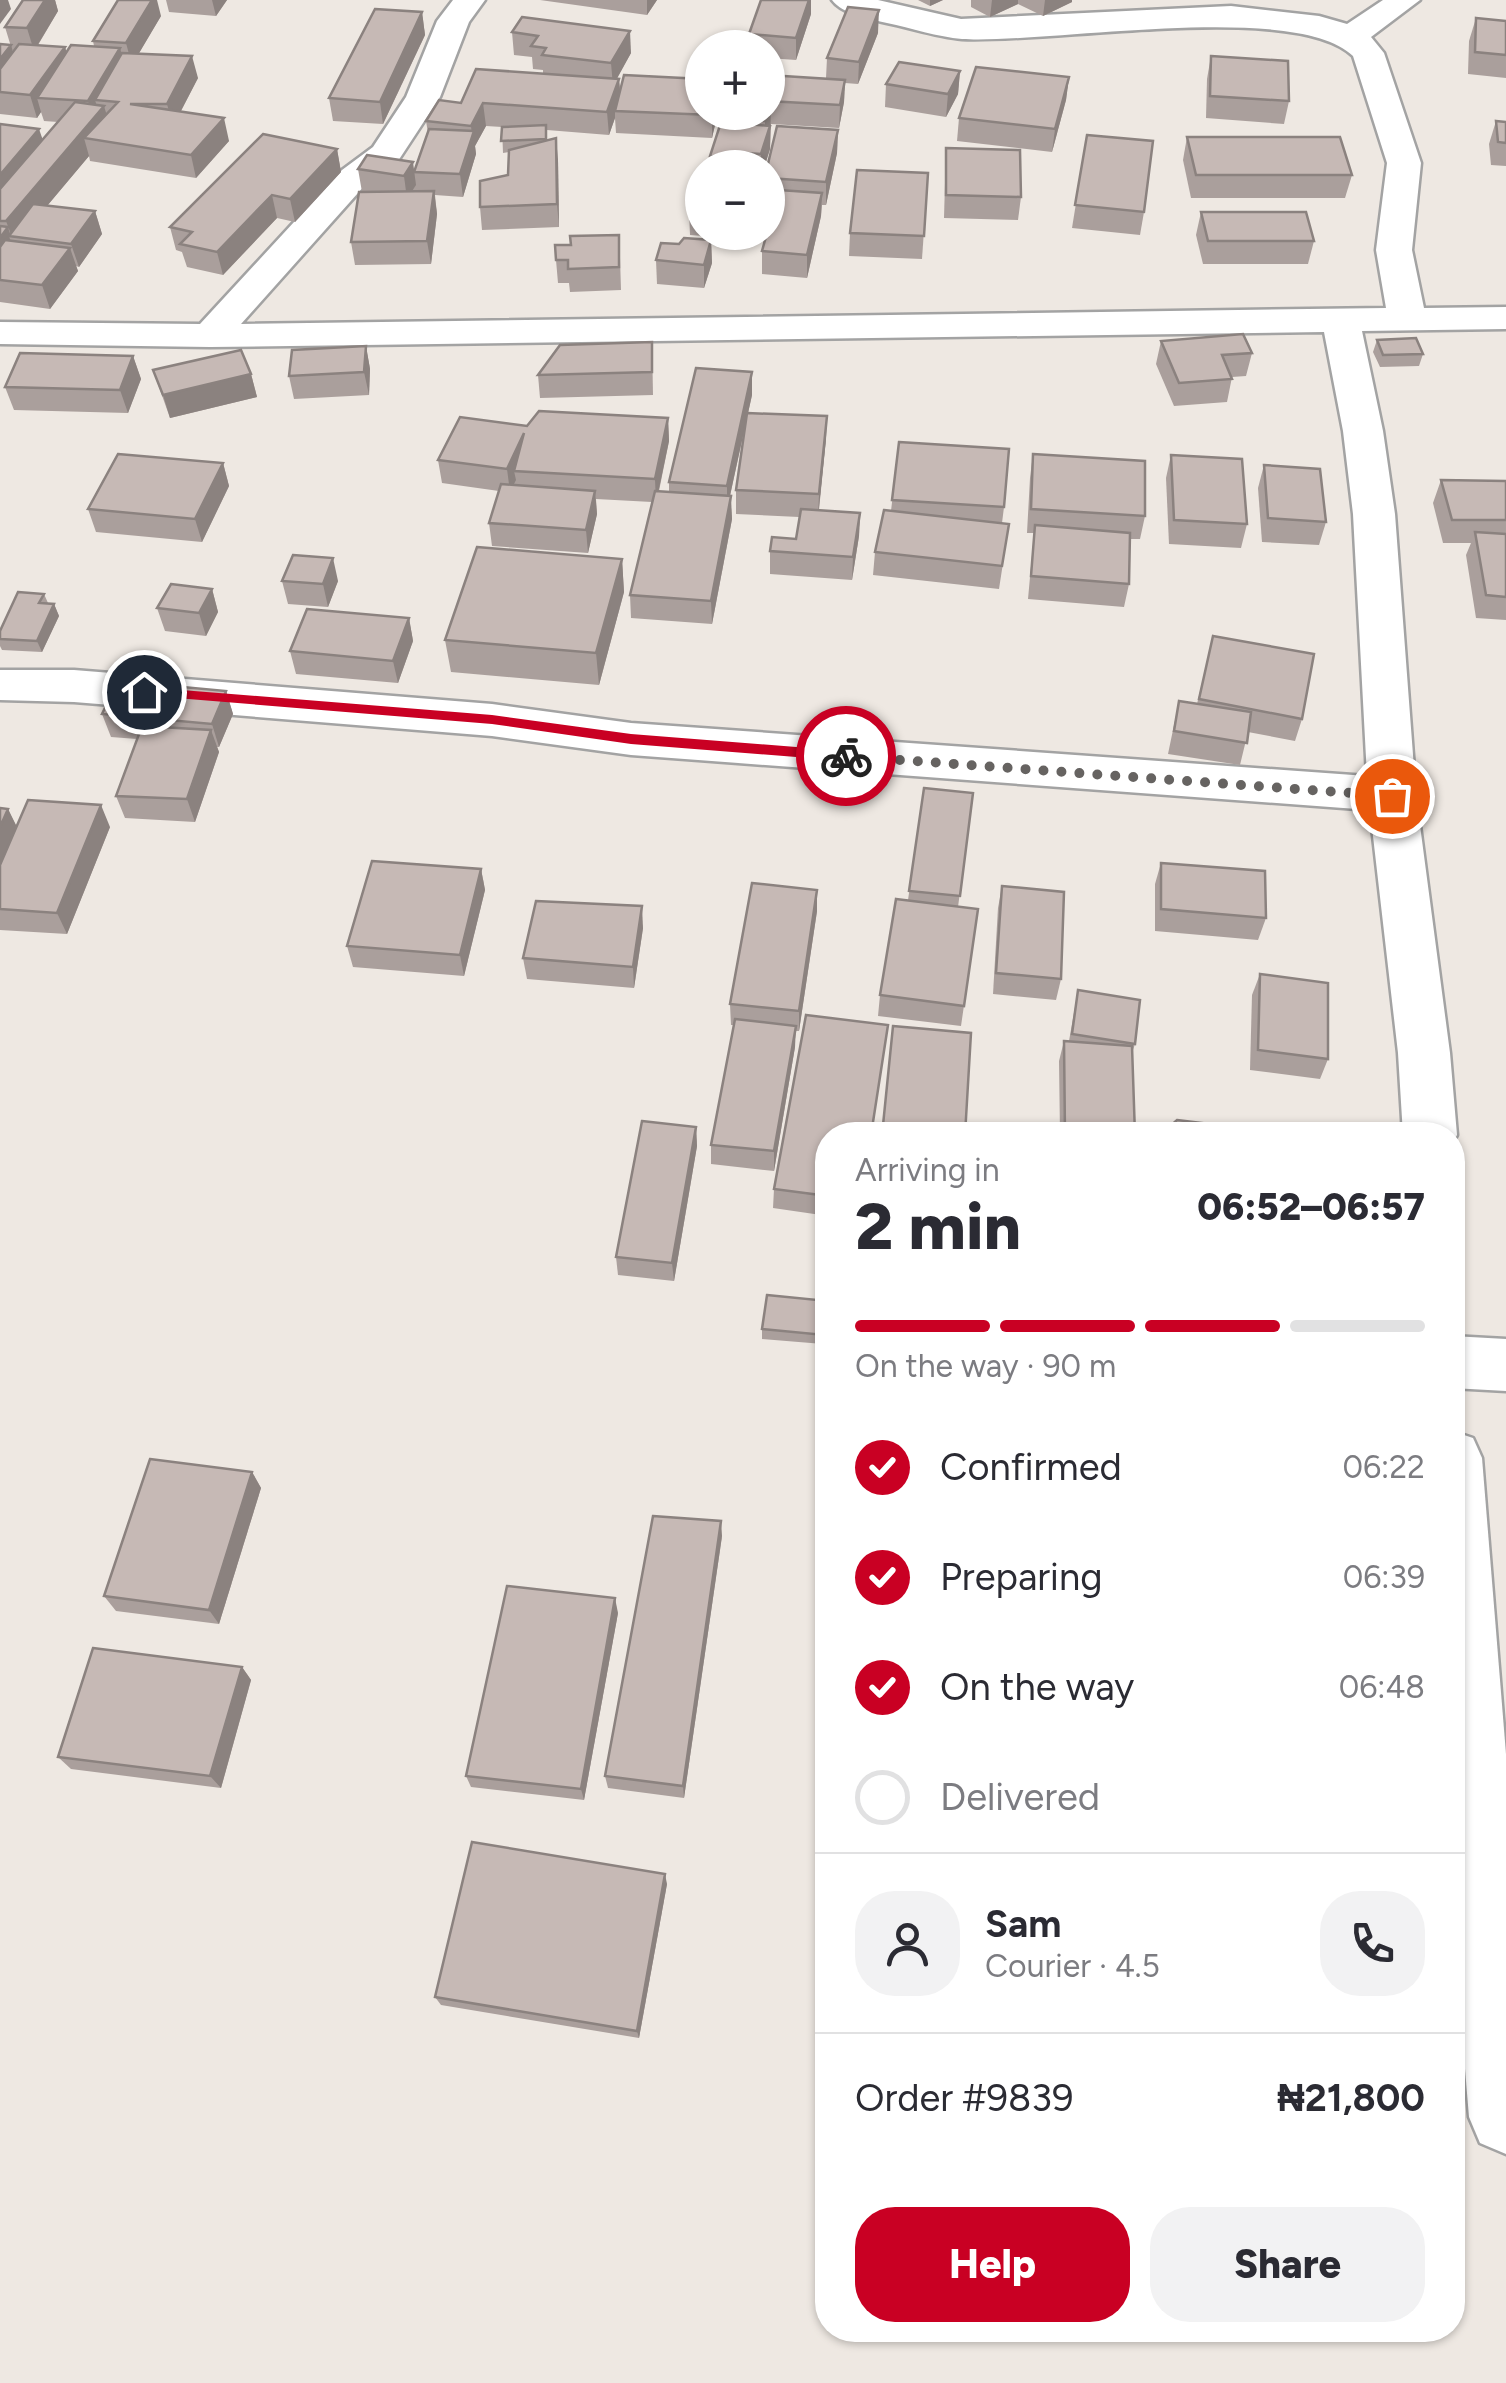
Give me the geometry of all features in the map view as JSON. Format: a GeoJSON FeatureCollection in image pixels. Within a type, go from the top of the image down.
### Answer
{"type":"FeatureCollection","features":[{"type":"Feature","properties":{"kind":"street"},"geometry":{"type":"LineString","coordinates":[[210,336],[354,177],[386,154],[422,96],[452,21],[468,0]]}},
{"type":"Feature","properties":{"kind":"street"},"geometry":{"type":"LineString","coordinates":[[848,0],[881,12],[961,29],[1230,16],[1275,19],[1351,36],[1368,53],[1404,163],[1394,250],[1407,318]]}},
{"type":"Feature","properties":{"kind":"street"},"geometry":{"type":"LineString","coordinates":[[1351,36],[1404,0]]}},
{"type":"Feature","properties":{"kind":"street"},"geometry":{"type":"LineString","coordinates":[[0,332],[210,336],[1506,318]]}},
{"type":"Feature","properties":{"kind":"street"},"geometry":{"type":"LineString","coordinates":[[1340,319],[1363,431],[1374,514],[1392,796],[1429,1122]]}},
{"type":"Feature","properties":{"kind":"street"},"geometry":{"type":"LineString","coordinates":[[0,684],[74,686],[492,720],[631,739],[1392,796]]}},
{"type":"Feature","properties":{"kind":"street"},"geometry":{"type":"LineString","coordinates":[[1465,1363],[1506,1365]]}},
{"type":"Feature","properties":{"kind":"street"},"geometry":{"type":"LineString","coordinates":[[1465,1641],[1506,2117]]}},
{"type":"Feature","properties":{"kind":"building"},"geometry":{"type":"Polygon","coordinates":[[[23,0],[45,0],[27,28],[5,27],[23,0]]]}},
{"type":"Feature","properties":{"kind":"building"},"geometry":{"type":"Polygon","coordinates":[[[118,0],[152,0],[126,43],[93,41],[118,0]]]}},
{"type":"Feature","properties":{"kind":"building"},"geometry":{"type":"Polygon","coordinates":[[[761,0],[809,0],[796,38],[785,37],[785,30],[750,30],[761,0]]]}},
{"type":"Feature","properties":{"kind":"building"},"geometry":{"type":"Polygon","coordinates":[[[848,7],[879,10],[859,62],[827,58],[848,7]]]}},
{"type":"Feature","properties":{"kind":"building"},"geometry":{"type":"Polygon","coordinates":[[[375,9],[422,12],[380,102],[329,98],[375,9]]]}},
{"type":"Feature","properties":{"kind":"building"},"geometry":{"type":"Polygon","coordinates":[[[522,17],[630,31],[611,63],[542,55],[546,48],[531,46],[538,36],[512,32],[522,17]]]}},
{"type":"Feature","properties":{"kind":"building"},"geometry":{"type":"Polygon","coordinates":[[[1476,18],[1506,21],[1506,55],[1475,52],[1476,18]]]}},
{"type":"Feature","properties":{"kind":"building"},"geometry":{"type":"Polygon","coordinates":[[[0,44],[11,45],[0,59],[0,44]]]}},
{"type":"Feature","properties":{"kind":"building"},"geometry":{"type":"Polygon","coordinates":[[[19,44],[65,47],[30,95],[0,92],[0,69],[19,44]]]}},
{"type":"Feature","properties":{"kind":"building"},"geometry":{"type":"Polygon","coordinates":[[[71,45],[120,48],[88,101],[37,98],[71,45]]]}},
{"type":"Feature","properties":{"kind":"building"},"geometry":{"type":"Polygon","coordinates":[[[122,53],[192,56],[167,104],[130,104],[224,118],[191,155],[84,138],[118,102],[95,100],[122,53]]]}},
{"type":"Feature","properties":{"kind":"building"},"geometry":{"type":"Polygon","coordinates":[[[1211,56],[1288,61],[1289,101],[1210,96],[1211,56]]]}},
{"type":"Feature","properties":{"kind":"building"},"geometry":{"type":"Polygon","coordinates":[[[899,62],[960,71],[948,94],[886,84],[899,62]]]}},
{"type":"Feature","properties":{"kind":"building"},"geometry":{"type":"Polygon","coordinates":[[[976,67],[1069,77],[1055,129],[959,118],[976,67]]]}},
{"type":"Feature","properties":{"kind":"building"},"geometry":{"type":"Polygon","coordinates":[[[476,69],[619,79],[607,112],[483,103],[471,126],[426,121],[439,100],[461,103],[476,69]]]}},
{"type":"Feature","properties":{"kind":"building"},"geometry":{"type":"Polygon","coordinates":[[[624,75],[685,78],[685,114],[615,111],[624,75]]]}},
{"type":"Feature","properties":{"kind":"building"},"geometry":{"type":"Polygon","coordinates":[[[785,76],[845,80],[840,105],[785,102],[785,76]]]}},
{"type":"Feature","properties":{"kind":"building"},"geometry":{"type":"Polygon","coordinates":[[[75,102],[104,106],[6,221],[0,221],[0,189],[75,102]]]}},
{"type":"Feature","properties":{"kind":"building"},"geometry":{"type":"Polygon","coordinates":[[[1496,121],[1506,122],[1506,143],[1498,142],[1496,121]]]}},
{"type":"Feature","properties":{"kind":"building"},"geometry":{"type":"Polygon","coordinates":[[[0,124],[39,129],[0,175],[0,124]]]}},
{"type":"Feature","properties":{"kind":"building"},"geometry":{"type":"Polygon","coordinates":[[[546,125],[546,139],[501,141],[502,127],[546,125]]]}},
{"type":"Feature","properties":{"kind":"building"},"geometry":{"type":"Polygon","coordinates":[[[785,127],[838,130],[826,182],[785,179],[785,150],[771,150],[776,130],[785,130],[785,127]]]}},
{"type":"Feature","properties":{"kind":"building"},"geometry":{"type":"Polygon","coordinates":[[[429,129],[474,131],[460,174],[414,172],[429,129]]]}},
{"type":"Feature","properties":{"kind":"building"},"geometry":{"type":"Polygon","coordinates":[[[718,130],[769,130],[762,150],[712,150],[718,130]]]}},
{"type":"Feature","properties":{"kind":"building"},"geometry":{"type":"Polygon","coordinates":[[[263,134],[337,149],[290,199],[272,195],[217,252],[180,244],[192,232],[170,227],[263,134]]]}},
{"type":"Feature","properties":{"kind":"building"},"geometry":{"type":"Polygon","coordinates":[[[1087,135],[1153,141],[1144,212],[1075,205],[1087,135]]]}},
{"type":"Feature","properties":{"kind":"building"},"geometry":{"type":"Polygon","coordinates":[[[1187,137],[1340,137],[1352,175],[1196,175],[1187,137]]]}},
{"type":"Feature","properties":{"kind":"building"},"geometry":{"type":"Polygon","coordinates":[[[556,138],[557,204],[480,207],[480,181],[508,175],[509,150],[556,138]]]}},
{"type":"Feature","properties":{"kind":"building"},"geometry":{"type":"Polygon","coordinates":[[[946,148],[1020,150],[1021,197],[946,195],[946,148]]]}},
{"type":"Feature","properties":{"kind":"building"},"geometry":{"type":"Polygon","coordinates":[[[367,155],[413,162],[404,176],[358,169],[367,155]]]}},
{"type":"Feature","properties":{"kind":"building"},"geometry":{"type":"Polygon","coordinates":[[[857,170],[928,173],[924,236],[850,233],[857,170]]]}},
{"type":"Feature","properties":{"kind":"building"},"geometry":{"type":"Polygon","coordinates":[[[785,190],[822,193],[807,255],[762,251],[785,250],[785,190]]]}},
{"type":"Feature","properties":{"kind":"building"},"geometry":{"type":"Polygon","coordinates":[[[434,191],[427,241],[351,242],[359,192],[434,191]]]}},
{"type":"Feature","properties":{"kind":"building"},"geometry":{"type":"Polygon","coordinates":[[[33,204],[95,211],[71,244],[9,236],[33,204]]]}},
{"type":"Feature","properties":{"kind":"building"},"geometry":{"type":"Polygon","coordinates":[[[1201,212],[1306,212],[1314,241],[1208,241],[1201,212]]]}},
{"type":"Feature","properties":{"kind":"building"},"geometry":{"type":"Polygon","coordinates":[[[619,235],[619,267],[568,269],[568,260],[556,260],[555,245],[571,245],[570,236],[619,235]]]}},
{"type":"Feature","properties":{"kind":"building"},"geometry":{"type":"Polygon","coordinates":[[[685,238],[685,250],[708,250],[704,265],[656,260],[661,243],[679,244],[685,238]]]}},
{"type":"Feature","properties":{"kind":"building"},"geometry":{"type":"Polygon","coordinates":[[[5,240],[70,248],[42,285],[0,280],[0,247],[5,240]]]}},
{"type":"Feature","properties":{"kind":"building"},"geometry":{"type":"Polygon","coordinates":[[[1243,334],[1252,353],[1222,355],[1232,379],[1179,383],[1161,341],[1243,334]]]}},
{"type":"Feature","properties":{"kind":"building"},"geometry":{"type":"Polygon","coordinates":[[[1416,338],[1423,354],[1383,355],[1377,340],[1416,338]]]}},
{"type":"Feature","properties":{"kind":"building"},"geometry":{"type":"Polygon","coordinates":[[[652,342],[652,372],[538,375],[560,345],[652,342]]]}},
{"type":"Feature","properties":{"kind":"building"},"geometry":{"type":"Polygon","coordinates":[[[366,346],[364,372],[289,376],[292,350],[366,346]]]}},
{"type":"Feature","properties":{"kind":"building"},"geometry":{"type":"Polygon","coordinates":[[[241,350],[251,374],[163,395],[153,370],[241,350]]]}},
{"type":"Feature","properties":{"kind":"building"},"geometry":{"type":"Polygon","coordinates":[[[20,353],[133,356],[120,390],[5,387],[20,353]]]}},
{"type":"Feature","properties":{"kind":"building"},"geometry":{"type":"Polygon","coordinates":[[[696,368],[752,372],[727,486],[669,482],[696,368]]]}},
{"type":"Feature","properties":{"kind":"building"},"geometry":{"type":"Polygon","coordinates":[[[539,411],[668,418],[655,479],[514,471],[524,433],[507,469],[438,460],[460,417],[527,426],[539,411]]]}},
{"type":"Feature","properties":{"kind":"building"},"geometry":{"type":"Polygon","coordinates":[[[747,413],[827,416],[819,494],[736,490],[747,413]]]}},
{"type":"Feature","properties":{"kind":"building"},"geometry":{"type":"Polygon","coordinates":[[[899,442],[1009,449],[1004,507],[892,500],[899,442]]]}},
{"type":"Feature","properties":{"kind":"building"},"geometry":{"type":"Polygon","coordinates":[[[118,454],[223,463],[195,519],[88,509],[118,454]]]}},
{"type":"Feature","properties":{"kind":"building"},"geometry":{"type":"Polygon","coordinates":[[[1033,454],[1145,461],[1145,516],[1031,509],[1033,454]]]}},
{"type":"Feature","properties":{"kind":"building"},"geometry":{"type":"Polygon","coordinates":[[[1171,455],[1242,459],[1247,524],[1174,520],[1171,455]]]}},
{"type":"Feature","properties":{"kind":"building"},"geometry":{"type":"Polygon","coordinates":[[[1264,465],[1320,469],[1326,522],[1268,518],[1264,465]]]}},
{"type":"Feature","properties":{"kind":"building"},"geometry":{"type":"Polygon","coordinates":[[[1441,480],[1506,481],[1506,520],[1452,520],[1441,480]]]}},
{"type":"Feature","properties":{"kind":"building"},"geometry":{"type":"Polygon","coordinates":[[[501,484],[595,491],[586,530],[489,523],[501,484]]]}},
{"type":"Feature","properties":{"kind":"building"},"geometry":{"type":"Polygon","coordinates":[[[655,491],[731,496],[711,601],[630,595],[655,491]]]}},
{"type":"Feature","properties":{"kind":"building"},"geometry":{"type":"Polygon","coordinates":[[[801,509],[860,513],[853,557],[770,551],[772,537],[796,539],[801,509]]]}},
{"type":"Feature","properties":{"kind":"building"},"geometry":{"type":"Polygon","coordinates":[[[884,510],[1009,524],[1002,566],[875,552],[884,510]]]}},
{"type":"Feature","properties":{"kind":"building"},"geometry":{"type":"Polygon","coordinates":[[[1035,525],[1130,533],[1129,584],[1031,576],[1035,525]]]}},
{"type":"Feature","properties":{"kind":"building"},"geometry":{"type":"Polygon","coordinates":[[[1475,532],[1506,534],[1506,597],[1486,595],[1475,532]]]}},
{"type":"Feature","properties":{"kind":"building"},"geometry":{"type":"Polygon","coordinates":[[[477,547],[622,559],[596,653],[445,640],[477,547]]]}},
{"type":"Feature","properties":{"kind":"building"},"geometry":{"type":"Polygon","coordinates":[[[293,555],[333,558],[323,584],[282,581],[293,555]]]}},
{"type":"Feature","properties":{"kind":"building"},"geometry":{"type":"Polygon","coordinates":[[[171,584],[212,589],[199,613],[157,608],[171,584]]]}},
{"type":"Feature","properties":{"kind":"building"},"geometry":{"type":"Polygon","coordinates":[[[18,592],[44,594],[39,603],[54,604],[37,641],[0,639],[18,592]]]}},
{"type":"Feature","properties":{"kind":"building"},"geometry":{"type":"Polygon","coordinates":[[[307,609],[409,618],[393,661],[290,651],[307,609]]]}},
{"type":"Feature","properties":{"kind":"building"},"geometry":{"type":"Polygon","coordinates":[[[1213,636],[1314,654],[1302,719],[1199,699],[1213,636]]]}},
{"type":"Feature","properties":{"kind":"building"},"geometry":{"type":"Polygon","coordinates":[[[118,681],[226,691],[212,724],[102,714],[118,681]]]}},
{"type":"Feature","properties":{"kind":"building"},"geometry":{"type":"Polygon","coordinates":[[[1179,701],[1251,712],[1247,743],[1174,731],[1179,701]]]}},
{"type":"Feature","properties":{"kind":"building"},"geometry":{"type":"Polygon","coordinates":[[[142,726],[211,730],[187,799],[116,796],[142,726]]]}},
{"type":"Feature","properties":{"kind":"building"},"geometry":{"type":"Polygon","coordinates":[[[924,788],[973,793],[960,896],[909,891],[924,788]]]}},
{"type":"Feature","properties":{"kind":"building"},"geometry":{"type":"Polygon","coordinates":[[[28,800],[101,805],[57,913],[0,909],[0,865],[28,800]]]}},
{"type":"Feature","properties":{"kind":"building"},"geometry":{"type":"Polygon","coordinates":[[[0,808],[8,809],[0,827],[0,808]]]}},
{"type":"Feature","properties":{"kind":"building"},"geometry":{"type":"Polygon","coordinates":[[[372,861],[481,869],[460,955],[347,946],[372,861]]]}},
{"type":"Feature","properties":{"kind":"building"},"geometry":{"type":"Polygon","coordinates":[[[1161,863],[1265,871],[1266,918],[1161,909],[1161,863]]]}},
{"type":"Feature","properties":{"kind":"building"},"geometry":{"type":"Polygon","coordinates":[[[752,883],[817,890],[799,1011],[730,1004],[752,883]]]}},
{"type":"Feature","properties":{"kind":"building"},"geometry":{"type":"Polygon","coordinates":[[[1002,886],[1064,892],[1061,979],[996,973],[1002,886]]]}},
{"type":"Feature","properties":{"kind":"building"},"geometry":{"type":"Polygon","coordinates":[[[896,899],[978,909],[964,1006],[880,995],[896,899]]]}},
{"type":"Feature","properties":{"kind":"building"},"geometry":{"type":"Polygon","coordinates":[[[536,901],[642,906],[633,967],[523,958],[536,901]]]}},
{"type":"Feature","properties":{"kind":"building"},"geometry":{"type":"Polygon","coordinates":[[[1260,974],[1328,983],[1328,1059],[1258,1050],[1260,974]]]}},
{"type":"Feature","properties":{"kind":"building"},"geometry":{"type":"Polygon","coordinates":[[[1078,990],[1140,1000],[1135,1044],[1072,1034],[1078,990]]]}},
{"type":"Feature","properties":{"kind":"building"},"geometry":{"type":"Polygon","coordinates":[[[806,1015],[888,1025],[873,1122],[815,1122],[815,1194],[774,1189],[806,1015]]]}},
{"type":"Feature","properties":{"kind":"building"},"geometry":{"type":"Polygon","coordinates":[[[735,1019],[796,1026],[774,1151],[711,1145],[735,1019]]]}},
{"type":"Feature","properties":{"kind":"building"},"geometry":{"type":"Polygon","coordinates":[[[893,1026],[971,1033],[966,1122],[883,1122],[893,1026]]]}},
{"type":"Feature","properties":{"kind":"building"},"geometry":{"type":"Polygon","coordinates":[[[1064,1041],[1132,1046],[1135,1122],[1065,1122],[1064,1041]]]}},
{"type":"Feature","properties":{"kind":"building"},"geometry":{"type":"Polygon","coordinates":[[[642,1121],[696,1127],[672,1263],[616,1257],[642,1121]]]}},
{"type":"Feature","properties":{"kind":"building"},"geometry":{"type":"Polygon","coordinates":[[[767,1295],[815,1300],[815,1334],[762,1329],[767,1295]]]}},
{"type":"Feature","properties":{"kind":"building"},"geometry":{"type":"Polygon","coordinates":[[[150,1459],[252,1472],[209,1610],[104,1596],[150,1459]]]}},
{"type":"Feature","properties":{"kind":"building"},"geometry":{"type":"Polygon","coordinates":[[[653,1516],[721,1521],[683,1786],[605,1776],[653,1516]]]}},
{"type":"Feature","properties":{"kind":"building"},"geometry":{"type":"Polygon","coordinates":[[[507,1586],[615,1598],[581,1789],[466,1776],[507,1586]]]}},
{"type":"Feature","properties":{"kind":"building"},"geometry":{"type":"Polygon","coordinates":[[[93,1648],[242,1667],[210,1776],[58,1757],[93,1648]]]}},
{"type":"Feature","properties":{"kind":"building"},"geometry":{"type":"Polygon","coordinates":[[[472,1842],[665,1874],[637,2031],[435,1997],[472,1842]]]}},
{"type":"Feature","properties":{"kind":"way so far"},"geometry":{"type":"LineString","coordinates":[[846,756],[1392,796]]}},
{"type":"Feature","properties":{"kind":"route"},"geometry":{"type":"LineString","coordinates":[[144,692],[492,720],[631,739],[846,756]]}}]}
